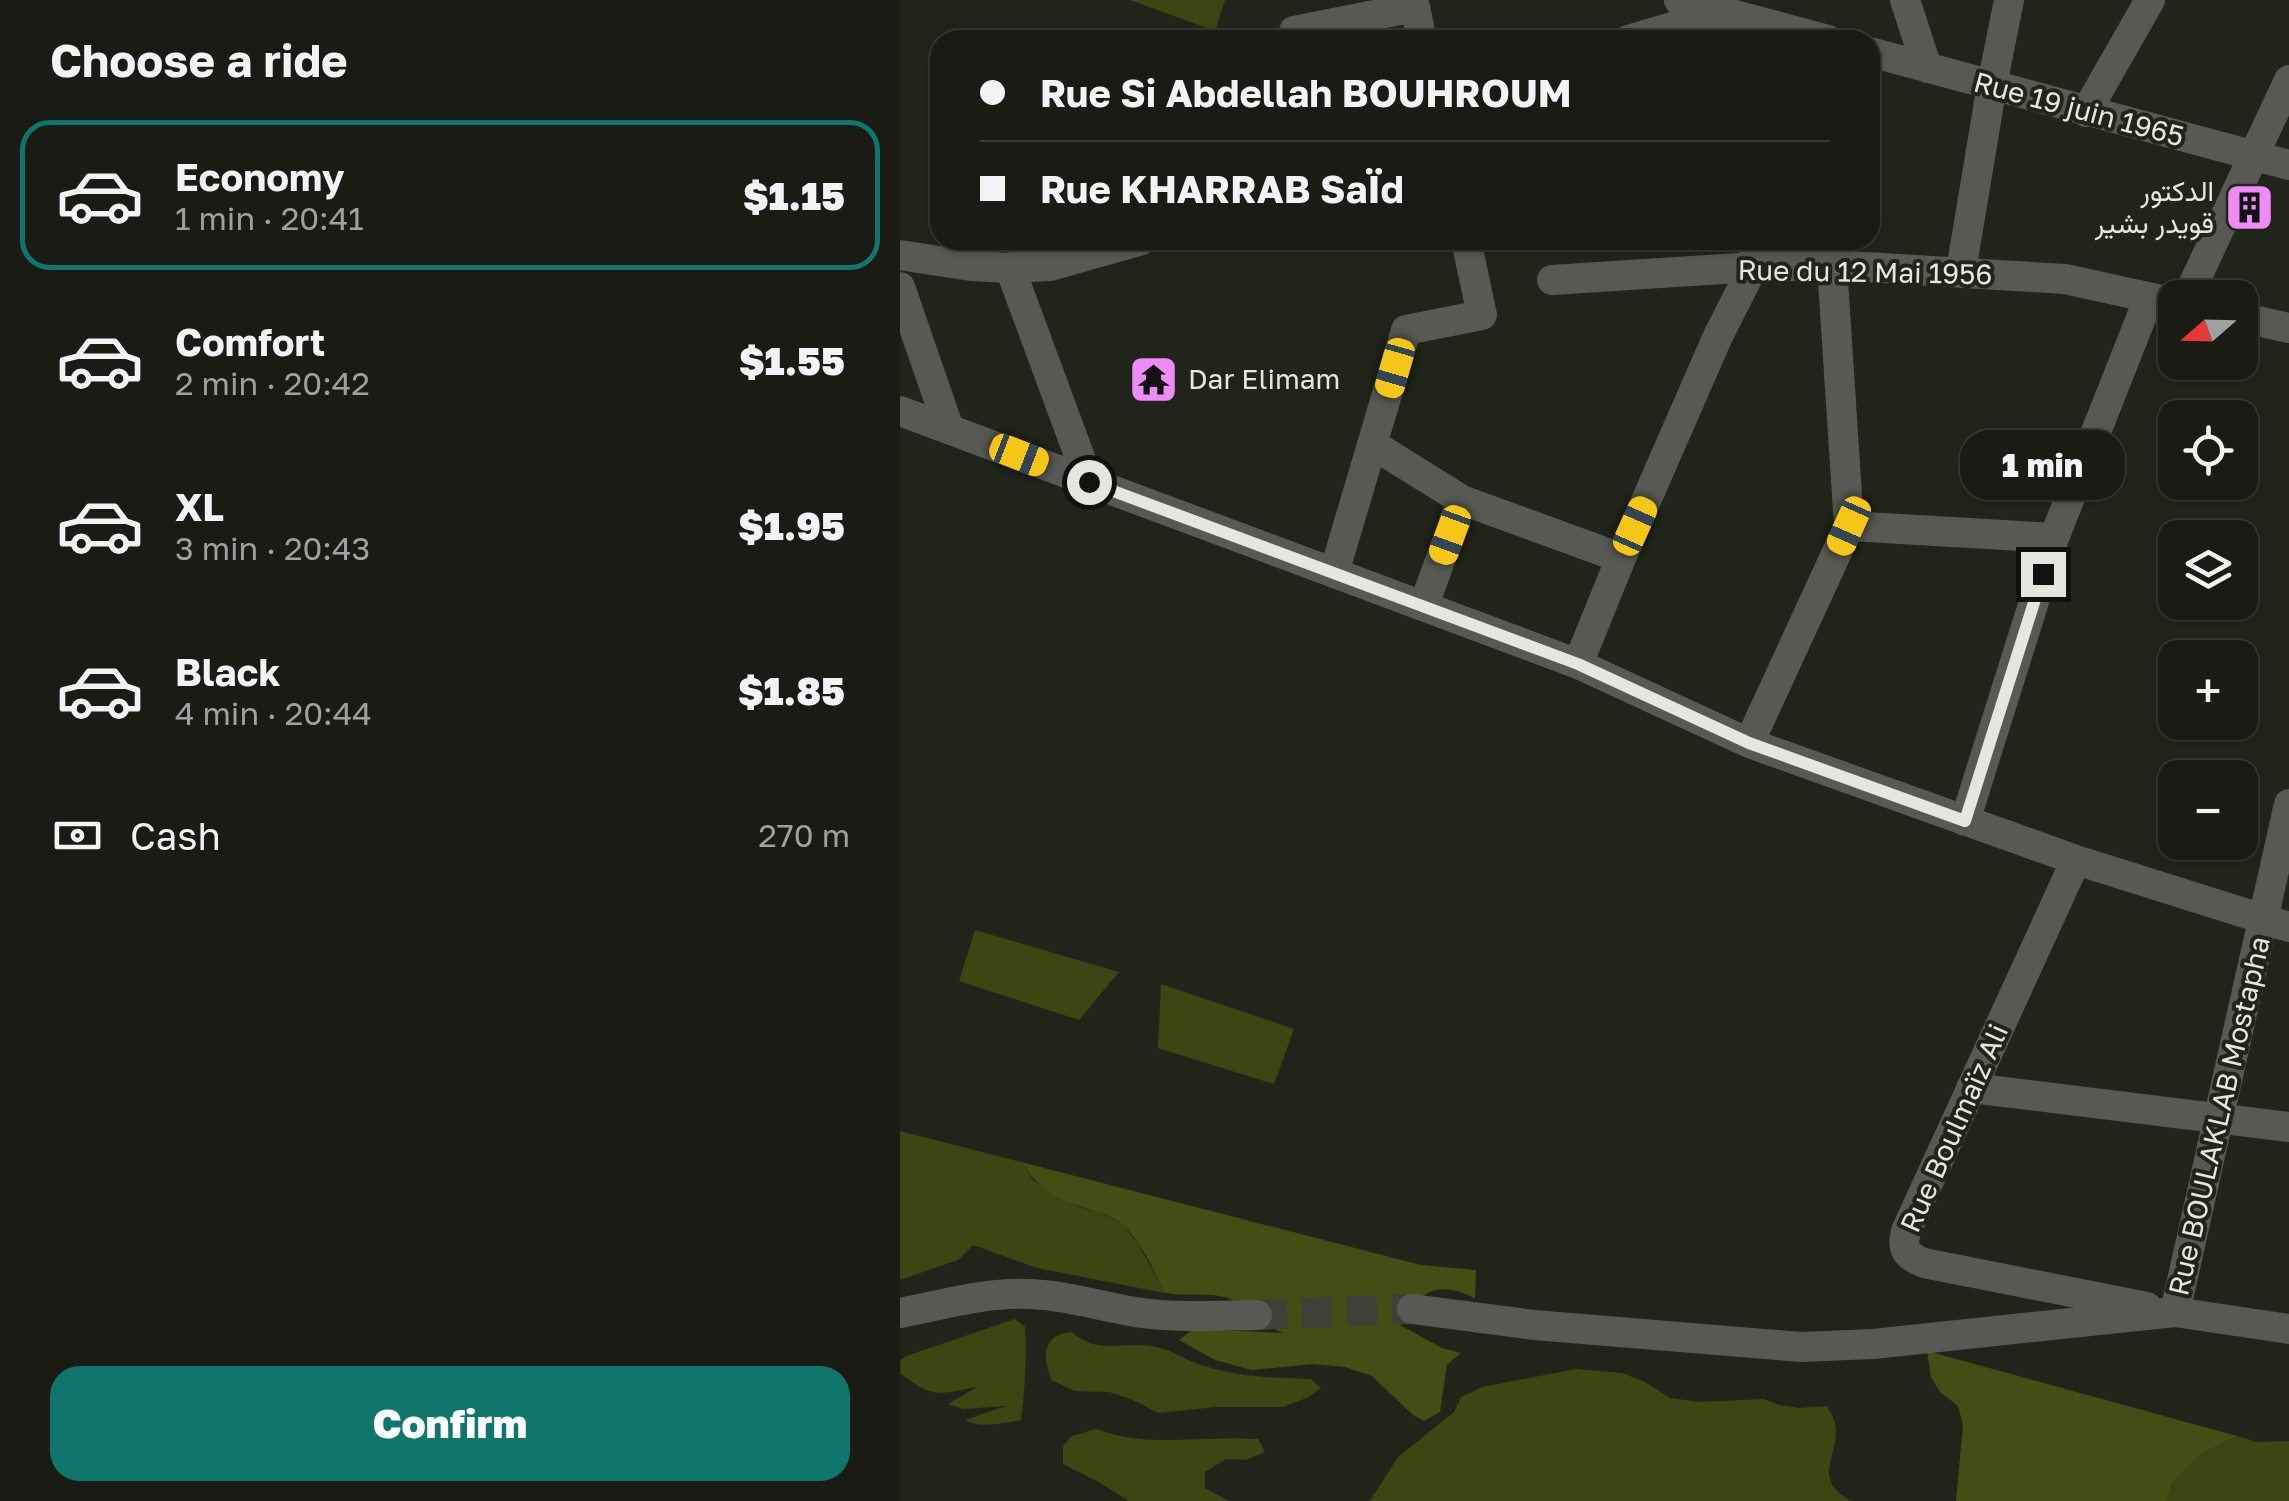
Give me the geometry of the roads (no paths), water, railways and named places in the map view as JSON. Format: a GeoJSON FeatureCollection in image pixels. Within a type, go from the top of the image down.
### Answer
{"type":"FeatureCollection","features":[{"type":"Feature","properties":{"kind":"street"},"geometry":{"type":"LineString","coordinates":[[1292,0],[1292,30]]}},
{"type":"Feature","properties":{"kind":"street"},"geometry":{"type":"LineString","coordinates":[[1905,0],[1927,68]]}},
{"type":"Feature","properties":{"kind":"street"},"geometry":{"type":"LineString","coordinates":[[1961,271],[2010,0]]}},
{"type":"Feature","properties":{"kind":"street"},"geometry":{"type":"LineString","coordinates":[[2086,112],[2150,0]]}},
{"type":"Feature","properties":{"kind":"street"},"geometry":{"type":"LineString","coordinates":[[1317,30],[1415,7],[1420,30]]}},
{"type":"Feature","properties":{"kind":"street"},"geometry":{"type":"LineString","coordinates":[[1658,30],[1711,12],[1786,30]]}},
{"type":"Feature","properties":{"kind":"street","name":"Rue 19 juin 1965"},"geometry":{"type":"LineString","coordinates":[[1880,55],[2289,165]]}},
{"type":"Feature","properties":{"kind":"street"},"geometry":{"type":"LineString","coordinates":[[2195,280],[2289,80]]}},
{"type":"Feature","properties":{"kind":"street"},"geometry":{"type":"LineString","coordinates":[[1010,268],[1056,250]]}},
{"type":"Feature","properties":{"kind":"street"},"geometry":{"type":"LineString","coordinates":[[900,255],[1010,268],[1050,266],[1107,250]]}},
{"type":"Feature","properties":{"kind":"street"},"geometry":{"type":"LineString","coordinates":[[1334,573],[1406,330],[1482,315],[1468,250]]}},
{"type":"Feature","properties":{"kind":"street"},"geometry":{"type":"LineString","coordinates":[[1578,664],[1753,253]]}},
{"type":"Feature","properties":{"kind":"street","name":"Rue du 12 Mai 1956"},"geometry":{"type":"LineString","coordinates":[[1552,280],[1753,253],[1832,265],[2065,279],[2158,299]]}},
{"type":"Feature","properties":{"kind":"street"},"geometry":{"type":"LineString","coordinates":[[1749,743],[1849,526],[1832,265]]}},
{"type":"Feature","properties":{"kind":"street"},"geometry":{"type":"LineString","coordinates":[[1010,268],[1089,482]]}},
{"type":"Feature","properties":{"kind":"street"},"geometry":{"type":"LineString","coordinates":[[900,287],[948,429]]}},
{"type":"Feature","properties":{"kind":"street"},"geometry":{"type":"LineString","coordinates":[[1965,821],[2054,538],[2158,309]]}},
{"type":"Feature","properties":{"kind":"street"},"geometry":{"type":"LineString","coordinates":[[2258,321],[2289,328]]}},
{"type":"Feature","properties":{"kind":"street"},"geometry":{"type":"LineString","coordinates":[[900,411],[1578,664],[1749,743],[2076,860],[2276,922]]}},
{"type":"Feature","properties":{"kind":"street"},"geometry":{"type":"LineString","coordinates":[[1372,444],[1462,500],[1621,558]]}},
{"type":"Feature","properties":{"kind":"street"},"geometry":{"type":"LineString","coordinates":[[1424,605],[1462,500]]}},
{"type":"Feature","properties":{"kind":"street"},"geometry":{"type":"LineString","coordinates":[[1849,526],[2054,538]]}},
{"type":"Feature","properties":{"kind":"street","name":"Rue BOULAKLAB Mostapha"},"geometry":{"type":"LineString","coordinates":[[2175,1312],[2218,1119],[2276,922],[2289,804]]}},
{"type":"Feature","properties":{"kind":"street","name":"Rue Boulmaïz Ali"},"geometry":{"type":"LineString","coordinates":[[2076,860],[1906,1231],[1905,1252],[1924,1264],[2175,1312]]}},
{"type":"Feature","properties":{"kind":"street"},"geometry":{"type":"LineString","coordinates":[[1971,1088],[2289,1127]]}},
{"type":"Feature","properties":{"kind":"street"},"geometry":{"type":"LineString","coordinates":[[900,1313],[991,1296],[1027,1294],[1190,1317],[1257,1314]]}},
{"type":"Feature","properties":{"kind":"street"},"geometry":{"type":"LineString","coordinates":[[1412,1310],[1534,1325],[1801,1347],[1854,1346],[2175,1312],[2289,1328]]}},
{"type":"Feature","properties":{"kind":"tunnel"},"geometry":{"type":"LineString","coordinates":[[1257,1315],[1412,1309]]}},
{"type":"Feature","properties":{"kind":"place","name":"الدكتور قويدر بشير"},"geometry":{"type":"Point","coordinates":[2249,207]}},
{"type":"Feature","properties":{"kind":"place","name":"Dar Elimam"},"geometry":{"type":"Point","coordinates":[1153,379]}}]}
